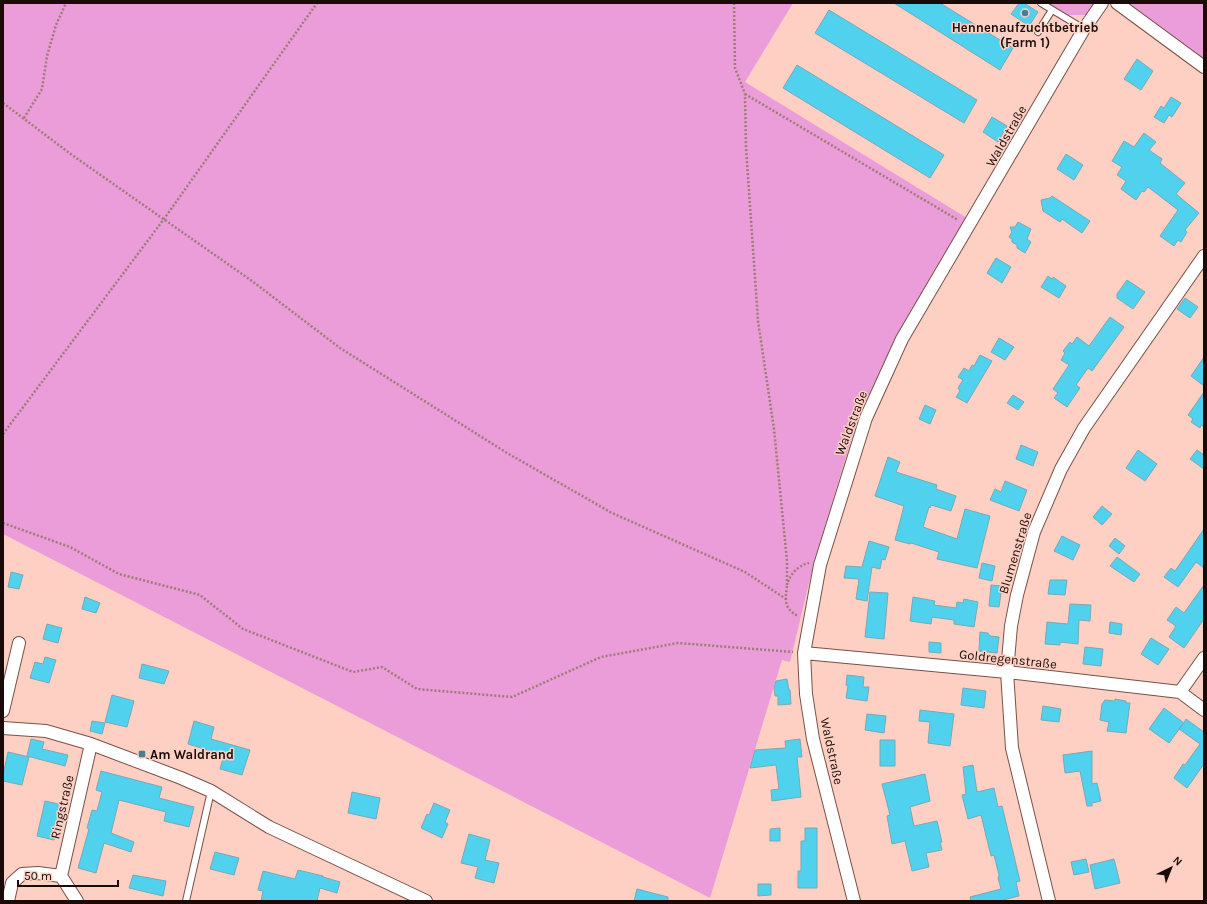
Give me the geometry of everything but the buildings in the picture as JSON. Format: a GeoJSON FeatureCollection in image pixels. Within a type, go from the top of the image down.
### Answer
{"type":"FeatureCollection","features":[{"type":"Feature","properties":{"kind":"street","name":"Waldstraße"},"geometry":{"type":"LineString","coordinates":[[854,901],[813,739],[806,694],[804,653],[820,565],[866,418],[902,339],[1084,29],[1102,3]]}},
{"type":"Feature","properties":{"kind":"street"},"geometry":{"type":"LineString","coordinates":[[1117,3],[1204,67]]}},
{"type":"Feature","properties":{"kind":"street","name":"Blumenstraße"},"geometry":{"type":"LineString","coordinates":[[1048,901],[1012,748],[1007,672],[1011,626],[1017,595],[1034,532],[1061,469],[1084,428],[1171,301],[1204,256]]}},
{"type":"Feature","properties":{"kind":"street"},"geometry":{"type":"LineString","coordinates":[[3,711],[19,643]]}},
{"type":"Feature","properties":{"kind":"street","name":"Goldregenstraße"},"geometry":{"type":"LineString","coordinates":[[804,653],[1007,672],[1180,692]]}},
{"type":"Feature","properties":{"kind":"street"},"geometry":{"type":"LineString","coordinates":[[1204,658],[1180,692],[1204,710]]}},
{"type":"Feature","properties":{"kind":"street"},"geometry":{"type":"LineString","coordinates":[[3,728],[46,731],[91,744],[181,778],[210,791],[270,827],[426,901]]}},
{"type":"Feature","properties":{"kind":"street","name":"Ringstraße"},"geometry":{"type":"LineString","coordinates":[[61,876],[91,744]]}},
{"type":"Feature","properties":{"kind":"street"},"geometry":{"type":"LineString","coordinates":[[8,901],[12,883],[22,874],[38,872],[61,876],[77,901]]}},
{"type":"Feature","properties":{"kind":"lane"},"geometry":{"type":"LineString","coordinates":[[1041,3],[1084,29]]}},
{"type":"Feature","properties":{"kind":"lane"},"geometry":{"type":"LineString","coordinates":[[1038,32],[1052,10]]}},
{"type":"Feature","properties":{"kind":"lane"},"geometry":{"type":"LineString","coordinates":[[186,901],[210,791]]}},
{"type":"Feature","properties":{"kind":"path"},"geometry":{"type":"LineString","coordinates":[[24,118],[42,89],[47,56],[56,25],[66,3]]}},
{"type":"Feature","properties":{"kind":"path"},"geometry":{"type":"LineString","coordinates":[[3,434],[164,219],[317,3]]}},
{"type":"Feature","properties":{"kind":"path"},"geometry":{"type":"LineString","coordinates":[[734,3],[735,68],[745,94],[746,148],[758,321],[774,429],[787,561],[786,599],[787,606],[791,612],[799,616],[810,616]]}},
{"type":"Feature","properties":{"kind":"path"},"geometry":{"type":"LineString","coordinates":[[745,94],[969,226]]}},
{"type":"Feature","properties":{"kind":"path"},"geometry":{"type":"LineString","coordinates":[[3,103],[72,155],[252,281],[340,348],[507,454],[612,513],[745,572],[786,599]]}},
{"type":"Feature","properties":{"kind":"path"},"geometry":{"type":"LineString","coordinates":[[3,523],[70,547],[119,574],[200,595],[243,629],[353,672],[382,667],[417,689],[512,697],[601,657],[678,642],[804,653]]}},
{"type":"Feature","properties":{"kind":"path"},"geometry":{"type":"LineString","coordinates":[[787,587],[790,576],[797,569],[805,564],[814,562],[820,565]]}},
{"type":"Feature","properties":{"kind":"shaded area"},"geometry":{"type":"Polygon","coordinates":[[[3,3],[793,3],[745,82],[967,218],[908,316],[859,414],[814,562],[790,662],[782,660],[710,898],[3,534],[3,3]]]}},
{"type":"Feature","properties":{"kind":"shaded area"},"geometry":{"type":"Polygon","coordinates":[[[1048,3],[1108,3],[1101,15],[1068,15],[1048,3]]]}},
{"type":"Feature","properties":{"kind":"shaded area"},"geometry":{"type":"Polygon","coordinates":[[[1123,3],[1204,3],[1204,61],[1123,3]]]}},
{"type":"Feature","properties":{"kind":"place","name":"Hennenaufzuchtbetrieb (Farm 1)"},"geometry":{"type":"Point","coordinates":[1025,13]}},
{"type":"Feature","properties":{"kind":"place","name":"Am Waldrand"},"geometry":{"type":"Point","coordinates":[142,754]}}]}
